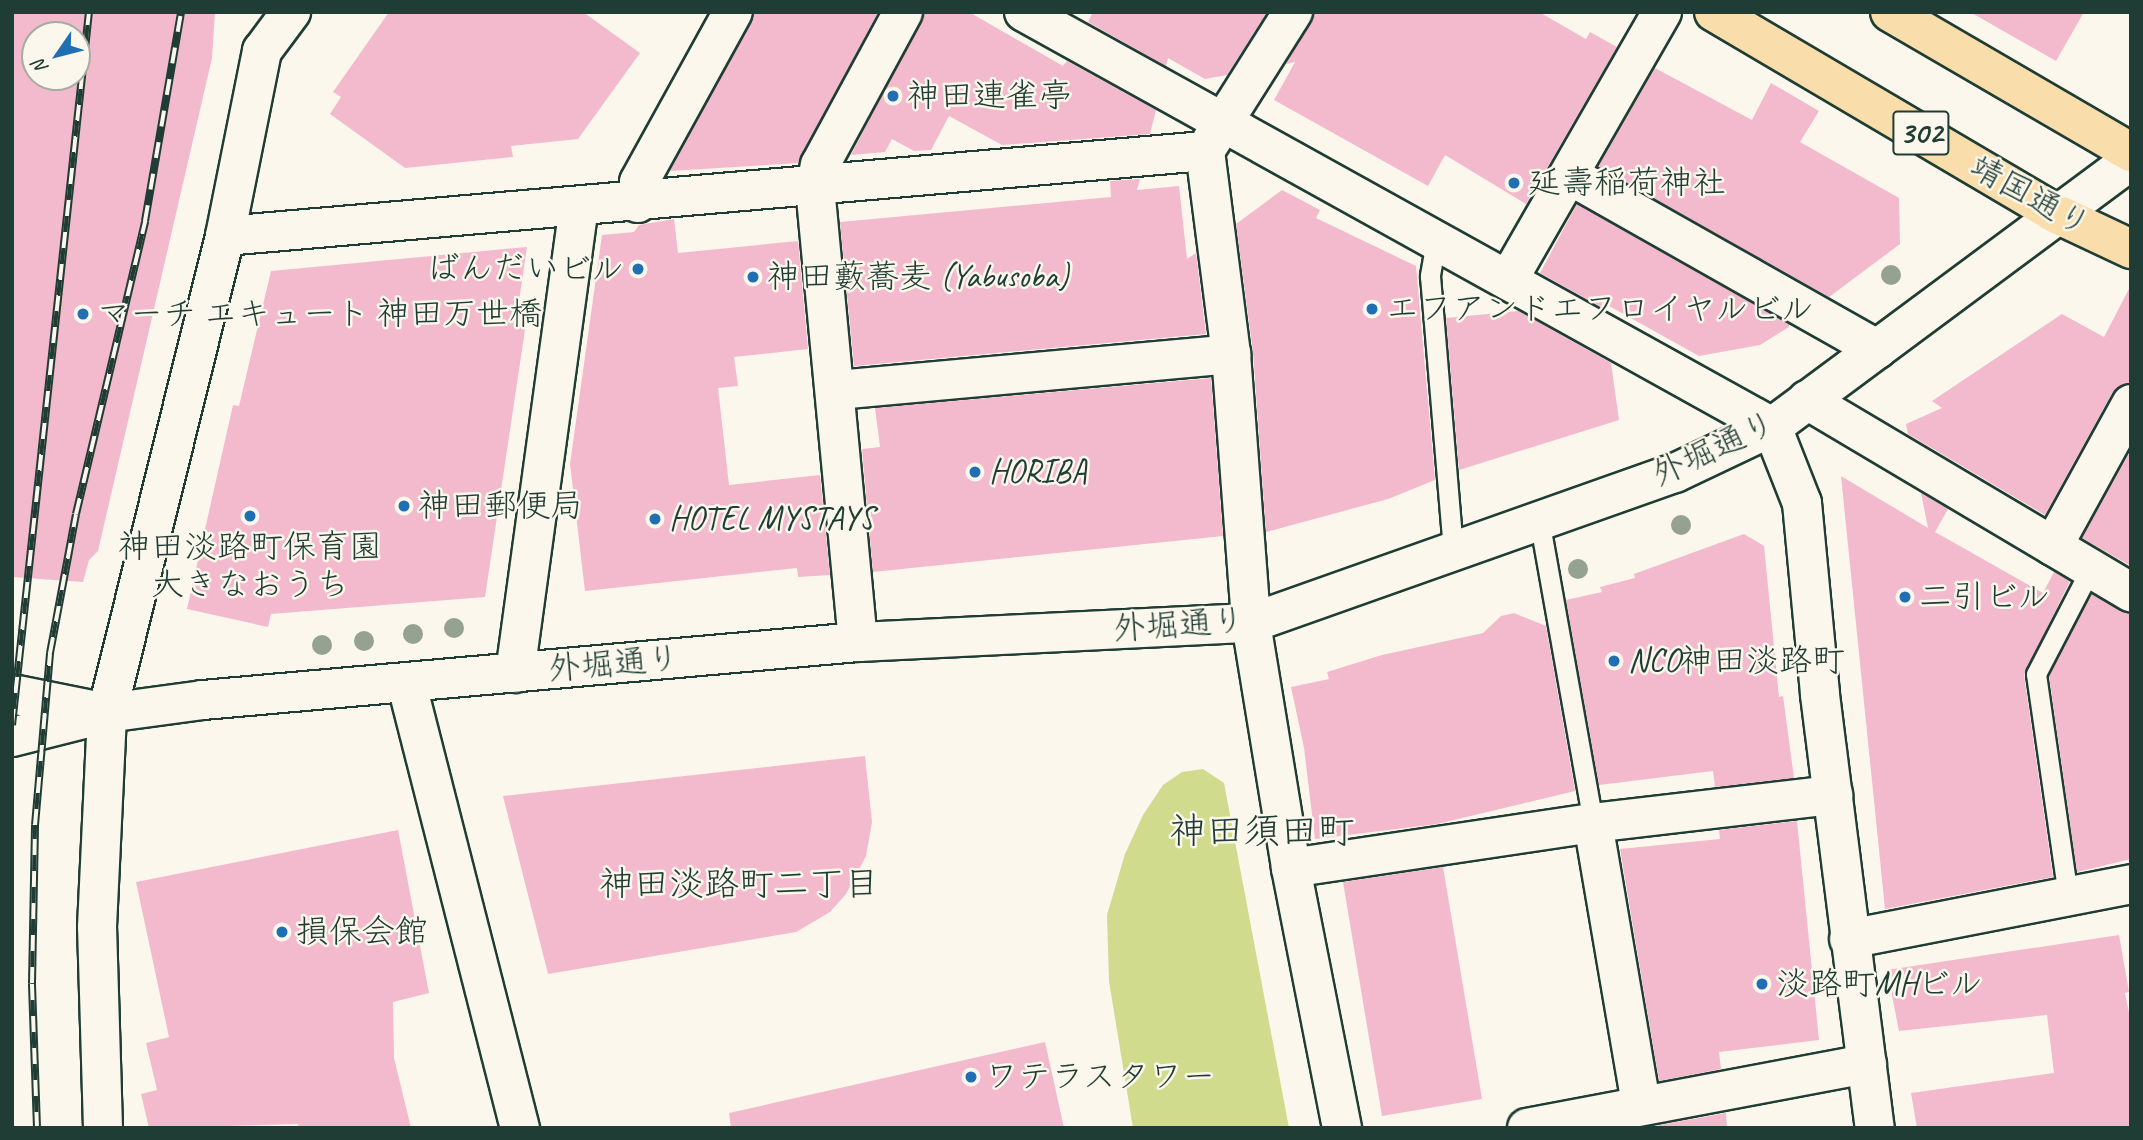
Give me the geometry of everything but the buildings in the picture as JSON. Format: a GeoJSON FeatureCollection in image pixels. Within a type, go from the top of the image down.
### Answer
{"type":"FeatureCollection","features":[{"type":"Feature","properties":{"kind":"main road","name":"靖国通り"},"geometry":{"type":"LineString","coordinates":[[1714,12],[2059,215],[2131,249]]}},
{"type":"Feature","properties":{"kind":"main road","name":"302"},"geometry":{"type":"LineString","coordinates":[[1890,12],[2131,152]]}},
{"type":"Feature","properties":{"kind":"street"},"geometry":{"type":"LineString","coordinates":[[103,1128],[97,927],[107,713],[225,236],[262,51],[291,12]]}},
{"type":"Feature","properties":{"kind":"street"},"geometry":{"type":"LineString","coordinates":[[858,642],[837,390],[815,187],[820,165],[903,12]]}},
{"type":"Feature","properties":{"kind":"street"},"geometry":{"type":"LineString","coordinates":[[1024,12],[1215,137],[1436,241],[1772,427],[1802,503],[1849,939],[1875,1128]]}},
{"type":"Feature","properties":{"kind":"street"},"geometry":{"type":"LineString","coordinates":[[1293,12],[1215,137],[1251,623],[1291,868],[1342,1128]]}},
{"type":"Feature","properties":{"kind":"street"},"geometry":{"type":"LineString","coordinates":[[1508,279],[1662,12]]}},
{"type":"Feature","properties":{"kind":"street"},"geometry":{"type":"LineString","coordinates":[[638,203],[639,182],[731,13]]}},
{"type":"Feature","properties":{"kind":"street"},"geometry":{"type":"LineString","coordinates":[[225,236],[815,187],[1215,137]]}},
{"type":"Feature","properties":{"kind":"street","name":"外堀通り"},"geometry":{"type":"LineString","coordinates":[[12,737],[107,713],[203,700],[407,685],[858,642],[1251,623],[1675,472],[1772,427],[2131,160]]}},
{"type":"Feature","properties":{"kind":"street"},"geometry":{"type":"LineString","coordinates":[[1569,175],[1877,349]]}},
{"type":"Feature","properties":{"kind":"street"},"geometry":{"type":"LineString","coordinates":[[515,673],[579,207]]}},
{"type":"Feature","properties":{"kind":"street"},"geometry":{"type":"LineString","coordinates":[[837,390],[1231,354]]}},
{"type":"Feature","properties":{"kind":"street"},"geometry":{"type":"LineString","coordinates":[[1807,400],[2131,592]]}},
{"type":"Feature","properties":{"kind":"street"},"geometry":{"type":"LineString","coordinates":[[2053,545],[2131,404]]}},
{"type":"Feature","properties":{"kind":"street"},"geometry":{"type":"LineString","coordinates":[[407,685],[520,1128]]}},
{"type":"Feature","properties":{"kind":"street","name":"外堀通り"},"geometry":{"type":"LineString","coordinates":[[12,694],[107,713]]}},
{"type":"Feature","properties":{"kind":"street"},"geometry":{"type":"LineString","coordinates":[[1291,868],[1593,823],[1833,795]]}},
{"type":"Feature","properties":{"kind":"street"},"geometry":{"type":"LineString","coordinates":[[1593,823],[1641,1105]]}},
{"type":"Feature","properties":{"kind":"street"},"geometry":{"type":"LineString","coordinates":[[1849,939],[2068,896],[2129,894]]}},
{"type":"Feature","properties":{"kind":"street"},"geometry":{"type":"LineString","coordinates":[[1527,1128],[1867,1063]]}},
{"type":"Feature","properties":{"kind":"lane"},"geometry":{"type":"LineString","coordinates":[[1436,241],[1430,276],[1453,550]]}},
{"type":"Feature","properties":{"kind":"lane"},"geometry":{"type":"LineString","coordinates":[[1539,519],[1593,823]]}},
{"type":"Feature","properties":{"kind":"lane"},"geometry":{"type":"LineString","coordinates":[[2068,896],[2036,674],[2091,568]]}},
{"type":"Feature","properties":{"kind":"green space"},"geometry":{"type":"Polygon","coordinates":[[[1203,769],[1224,783],[1289,1128],[1133,1128],[1109,981],[1107,915],[1125,854],[1143,815],[1163,785],[1182,772],[1203,769]]]}},
{"type":"Feature","properties":{"kind":"railway"},"geometry":{"type":"LineString","coordinates":[[12,725],[89,12]]}},
{"type":"Feature","properties":{"kind":"railway"},"geometry":{"type":"LineString","coordinates":[[37,1128],[32,983],[35,825],[50,653],[76,514],[145,221],[181,12]]}},
{"type":"Feature","properties":{"kind":"place","name":"神田連雀亭"},"geometry":{"type":"Point","coordinates":[893,96]}},
{"type":"Feature","properties":{"kind":"place","name":"延壽稲荷神社"},"geometry":{"type":"Point","coordinates":[1514,183]}},
{"type":"Feature","properties":{"kind":"place","name":"ばんだいビル"},"geometry":{"type":"Point","coordinates":[638,269]}},
{"type":"Feature","properties":{"kind":"place","name":"神田藪蕎麦 (Yabusoba)"},"geometry":{"type":"Point","coordinates":[753,277]}},
{"type":"Feature","properties":{"kind":"place","name":"エフアンドエフロイヤルビル"},"geometry":{"type":"Point","coordinates":[1372,309]}},
{"type":"Feature","properties":{"kind":"place","name":"マーチ エキュート 神田万世橋"},"geometry":{"type":"Point","coordinates":[83,314]}},
{"type":"Feature","properties":{"kind":"place","name":"HORIBA"},"geometry":{"type":"Point","coordinates":[975,472]}},
{"type":"Feature","properties":{"kind":"place","name":"神田郵便局"},"geometry":{"type":"Point","coordinates":[404,506]}},
{"type":"Feature","properties":{"kind":"place","name":"神田淡路町保育園 大きなおうち"},"geometry":{"type":"Point","coordinates":[250,516]}},
{"type":"Feature","properties":{"kind":"place","name":"HOTEL MYSTAYS"},"geometry":{"type":"Point","coordinates":[655,519]}},
{"type":"Feature","properties":{"kind":"place","name":"二引ビル"},"geometry":{"type":"Point","coordinates":[1905,597]}},
{"type":"Feature","properties":{"kind":"place","name":"NCO神田淡路町"},"geometry":{"type":"Point","coordinates":[1614,661]}},
{"type":"Feature","properties":{"kind":"place","name":"損保会館"},"geometry":{"type":"Point","coordinates":[282,932]}},
{"type":"Feature","properties":{"kind":"place","name":"淡路町MHビル"},"geometry":{"type":"Point","coordinates":[1762,984]}},
{"type":"Feature","properties":{"kind":"place","name":"ワテラスタワー"},"geometry":{"type":"Point","coordinates":[971,1077]}},
{"type":"Feature","properties":{"kind":"district","name":"神田須田町"},"geometry":{"type":"Point","coordinates":[1262,831]}},
{"type":"Feature","properties":{"kind":"district","name":"神田淡路町二丁目"},"geometry":{"type":"Point","coordinates":[739,884]}}]}
